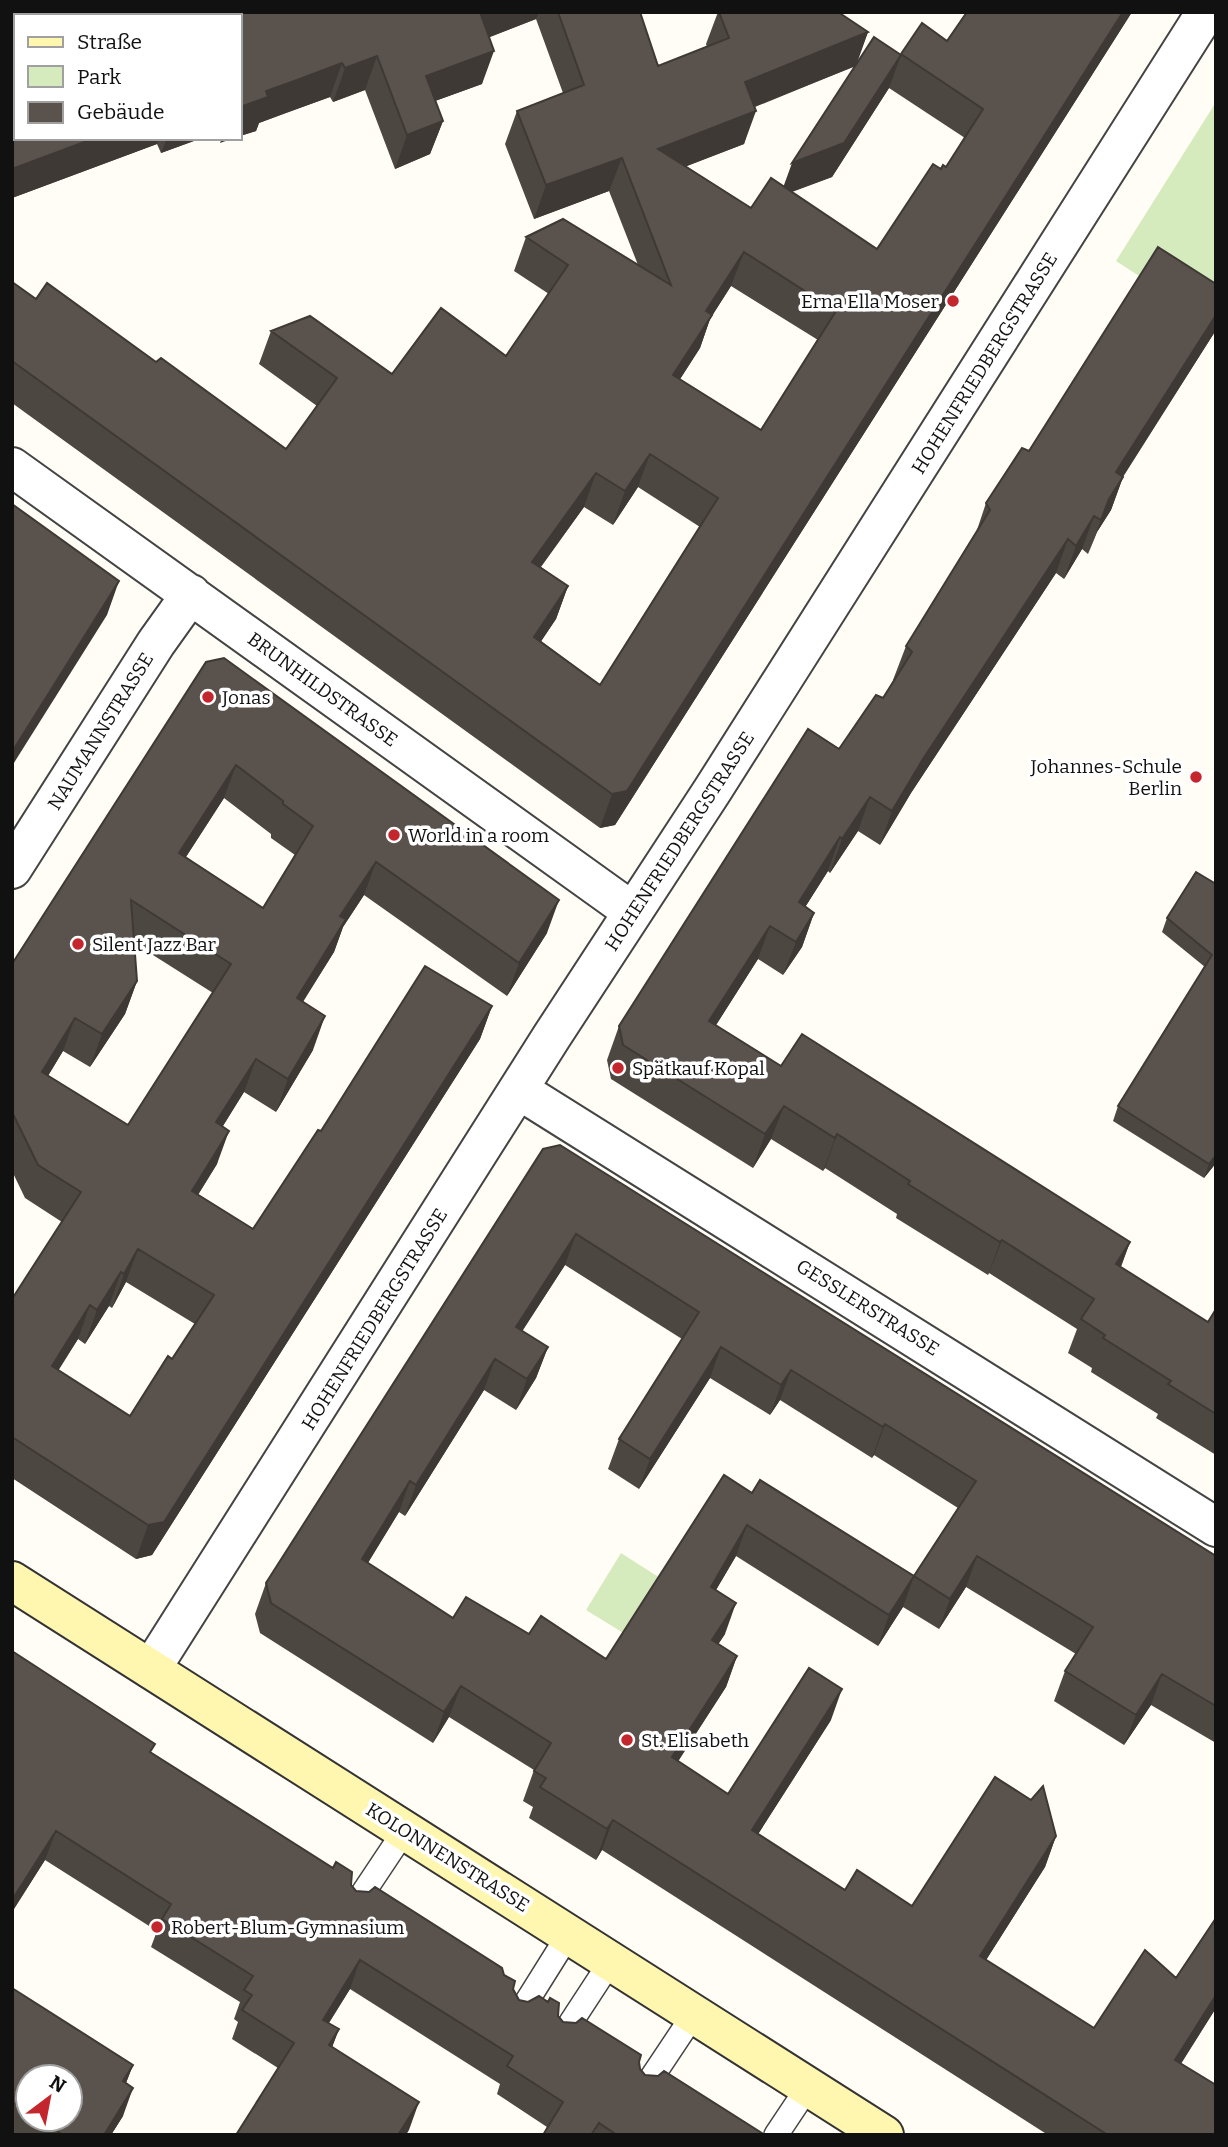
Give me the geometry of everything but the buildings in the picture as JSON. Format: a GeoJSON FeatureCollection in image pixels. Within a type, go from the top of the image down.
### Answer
{"type":"FeatureCollection","features":[{"type":"Feature","properties":{"kind":"main road","name":"KOLONNENSTRASSE"},"geometry":{"type":"LineString","coordinates":[[12,1581],[884,2135]]}},
{"type":"Feature","properties":{"kind":"street","name":"HOHENFRIEDBERGSTRASSE"},"geometry":{"type":"LineString","coordinates":[[151,1669],[1206,12]]}},
{"type":"Feature","properties":{"kind":"street","name":"BRUNHILDSTRASSE"},"geometry":{"type":"LineString","coordinates":[[12,467],[633,912]]}},
{"type":"Feature","properties":{"kind":"street","name":"NAUMANNSTRASSE"},"geometry":{"type":"LineString","coordinates":[[12,869],[156,643],[191,594]]}},
{"type":"Feature","properties":{"kind":"street","name":"GESSLERSTRASSE"},"geometry":{"type":"LineString","coordinates":[[519,1090],[1216,1527]]}},
{"type":"Feature","properties":{"kind":"lane"},"geometry":{"type":"LineString","coordinates":[[353,1908],[405,1830]]}},
{"type":"Feature","properties":{"kind":"lane"},"geometry":{"type":"LineString","coordinates":[[517,2017],[569,1934]]}},
{"type":"Feature","properties":{"kind":"lane"},"geometry":{"type":"LineString","coordinates":[[560,2039],[611,1961]]}},
{"type":"Feature","properties":{"kind":"lane"},"geometry":{"type":"LineString","coordinates":[[642,2092],[694,2014]]}},
{"type":"Feature","properties":{"kind":"lane"},"geometry":{"type":"LineString","coordinates":[[776,2135],[808,2087]]}},
{"type":"Feature","properties":{"kind":"green space"},"geometry":{"type":"Polygon","coordinates":[[[1216,102],[1216,326],[1116,261],[1216,102]]]}},
{"type":"Feature","properties":{"kind":"green space"},"geometry":{"type":"Polygon","coordinates":[[[621,1553],[660,1578],[625,1634],[586,1610],[621,1553]]]}},
{"type":"Feature","properties":{"kind":"place","name":"Erna Ella Moser"},"geometry":{"type":"Point","coordinates":[953,301]}},
{"type":"Feature","properties":{"kind":"place","name":"Jonas"},"geometry":{"type":"Point","coordinates":[208,697]}},
{"type":"Feature","properties":{"kind":"place","name":"Johannes-Schule Berlin"},"geometry":{"type":"Point","coordinates":[1196,777]}},
{"type":"Feature","properties":{"kind":"place","name":"World in a room"},"geometry":{"type":"Point","coordinates":[394,835]}},
{"type":"Feature","properties":{"kind":"place","name":"Silent Jazz Bar"},"geometry":{"type":"Point","coordinates":[78,944]}},
{"type":"Feature","properties":{"kind":"place","name":"Spätkauf Kopal"},"geometry":{"type":"Point","coordinates":[618,1068]}},
{"type":"Feature","properties":{"kind":"place","name":"St. Elisabeth"},"geometry":{"type":"Point","coordinates":[627,1740]}},
{"type":"Feature","properties":{"kind":"place","name":"Robert-Blum-Gymnasium"},"geometry":{"type":"Point","coordinates":[157,1927]}}]}
